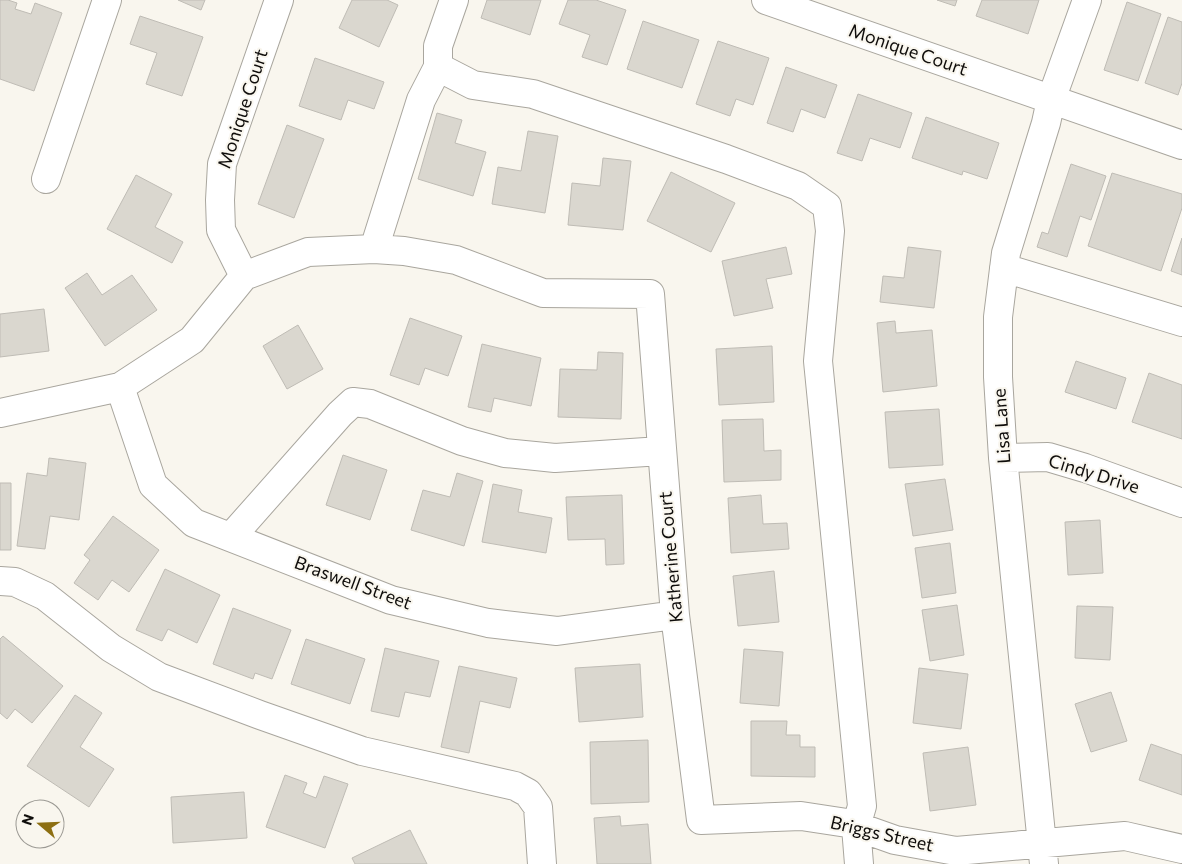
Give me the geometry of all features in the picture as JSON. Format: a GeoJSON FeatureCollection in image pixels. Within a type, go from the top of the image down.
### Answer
{"type":"FeatureCollection","features":[{"type":"Feature","properties":{"kind":"street"},"geometry":{"type":"LineString","coordinates":[[46,179],[107,0]]}},
{"type":"Feature","properties":{"kind":"street","name":"Monique Court"},"geometry":{"type":"LineString","coordinates":[[244,276],[221,230],[222,164],[279,0]]}},
{"type":"Feature","properties":{"kind":"street"},"geometry":{"type":"LineString","coordinates":[[0,413],[120,387],[192,340],[244,276],[308,252],[374,249],[421,100],[438,67],[438,46],[454,0]]}},
{"type":"Feature","properties":{"kind":"street","name":"Monique Court"},"geometry":{"type":"LineString","coordinates":[[766,0],[1182,145]]}},
{"type":"Feature","properties":{"kind":"street","name":"Lisa Lane"},"geometry":{"type":"LineString","coordinates":[[1042,854],[1003,458],[998,377],[998,317],[1006,253],[1046,124],[1050,100],[1087,0]]}},
{"type":"Feature","properties":{"kind":"street"},"geometry":{"type":"LineString","coordinates":[[438,67],[474,85],[533,94],[726,159],[798,186],[827,206],[830,231],[818,361],[862,806],[856,827],[859,864]]}},
{"type":"Feature","properties":{"kind":"street","name":"Katherine Court"},"geometry":{"type":"LineString","coordinates":[[374,249],[404,251],[456,260],[543,293],[650,294],[675,615],[701,820]]}},
{"type":"Feature","properties":{"kind":"street"},"geometry":{"type":"LineString","coordinates":[[1004,268],[1182,322]]}},
{"type":"Feature","properties":{"kind":"street","name":"Braswell Street"},"geometry":{"type":"LineString","coordinates":[[120,387],[153,486],[194,523],[391,600],[488,623],[557,631],[675,615]]}},
{"type":"Feature","properties":{"kind":"street"},"geometry":{"type":"LineString","coordinates":[[231,537],[340,414],[353,402],[370,404],[462,441],[506,453],[555,458],[661,451]]}},
{"type":"Feature","properties":{"kind":"street","name":"Cindy Drive"},"geometry":{"type":"LineString","coordinates":[[1003,458],[1048,457],[1085,468],[1182,503]]}},
{"type":"Feature","properties":{"kind":"street"},"geometry":{"type":"LineString","coordinates":[[0,581],[15,582],[45,596],[111,648],[159,677],[362,751],[515,786],[528,793],[538,807],[542,864]]}},
{"type":"Feature","properties":{"kind":"street","name":"Briggs Street"},"geometry":{"type":"LineString","coordinates":[[701,820],[801,816],[847,823],[895,840],[956,850],[1042,854],[1125,836],[1182,850]]}},
{"type":"Feature","properties":{"kind":"building"},"geometry":{"type":"Polygon","coordinates":[[[0,0],[17,3],[15,9],[31,14],[35,3],[62,13],[34,91],[0,79],[0,0]]]}},
{"type":"Feature","properties":{"kind":"building"},"geometry":{"type":"Polygon","coordinates":[[[178,0],[205,0],[201,10],[178,0]]]}},
{"type":"Feature","properties":{"kind":"building"},"geometry":{"type":"Polygon","coordinates":[[[352,0],[387,0],[398,5],[379,47],[339,28],[352,0]]]}},
{"type":"Feature","properties":{"kind":"building"},"geometry":{"type":"Polygon","coordinates":[[[487,0],[541,0],[530,35],[481,18],[487,0]]]}},
{"type":"Feature","properties":{"kind":"building"},"geometry":{"type":"Polygon","coordinates":[[[568,0],[596,0],[626,10],[607,65],[582,57],[590,35],[559,24],[568,0]]]}},
{"type":"Feature","properties":{"kind":"building"},"geometry":{"type":"Polygon","coordinates":[[[937,0],[957,0],[955,6],[937,0]]]}},
{"type":"Feature","properties":{"kind":"building"},"geometry":{"type":"Polygon","coordinates":[[[982,0],[1039,0],[1028,34],[976,16],[982,0]]]}},
{"type":"Feature","properties":{"kind":"building"},"geometry":{"type":"Polygon","coordinates":[[[1127,2],[1161,14],[1138,81],[1104,70],[1127,2]]]}},
{"type":"Feature","properties":{"kind":"building"},"geometry":{"type":"Polygon","coordinates":[[[140,16],[203,37],[182,96],[146,84],[157,53],[130,44],[140,16]]]}},
{"type":"Feature","properties":{"kind":"building"},"geometry":{"type":"Polygon","coordinates":[[[1168,17],[1182,22],[1182,83],[1178,95],[1145,83],[1168,17]]]}},
{"type":"Feature","properties":{"kind":"building"},"geometry":{"type":"Polygon","coordinates":[[[643,21],[699,40],[682,88],[627,69],[643,21]]]}},
{"type":"Feature","properties":{"kind":"building"},"geometry":{"type":"Polygon","coordinates":[[[718,41],[769,58],[753,105],[736,99],[730,116],[696,104],[718,41]]]}},
{"type":"Feature","properties":{"kind":"building"},"geometry":{"type":"Polygon","coordinates":[[[315,58],[384,82],[374,109],[348,100],[341,120],[299,106],[315,58]]]}},
{"type":"Feature","properties":{"kind":"building"},"geometry":{"type":"Polygon","coordinates":[[[786,67],[837,85],[825,118],[801,109],[793,132],[767,123],[786,67]]]}},
{"type":"Feature","properties":{"kind":"building"},"geometry":{"type":"Polygon","coordinates":[[[858,94],[912,113],[900,148],[870,138],[862,161],[837,153],[858,94]]]}},
{"type":"Feature","properties":{"kind":"building"},"geometry":{"type":"Polygon","coordinates":[[[437,113],[462,120],[455,143],[486,152],[473,196],[418,179],[437,113]]]}},
{"type":"Feature","properties":{"kind":"building"},"geometry":{"type":"Polygon","coordinates":[[[926,117],[999,143],[987,179],[963,171],[962,175],[912,158],[926,117]]]}},
{"type":"Feature","properties":{"kind":"building"},"geometry":{"type":"Polygon","coordinates":[[[287,125],[324,139],[294,218],[258,204],[287,125]]]}},
{"type":"Feature","properties":{"kind":"building"},"geometry":{"type":"Polygon","coordinates":[[[528,131],[558,136],[545,213],[492,204],[498,167],[521,171],[528,131]]]}},
{"type":"Feature","properties":{"kind":"building"},"geometry":{"type":"Polygon","coordinates":[[[603,158],[631,161],[623,230],[568,225],[572,183],[600,186],[603,158]]]}},
{"type":"Feature","properties":{"kind":"building"},"geometry":{"type":"Polygon","coordinates":[[[1071,164],[1106,176],[1091,220],[1080,216],[1067,257],[1037,247],[1042,232],[1048,234],[1071,164]]]}},
{"type":"Feature","properties":{"kind":"building"},"geometry":{"type":"Polygon","coordinates":[[[671,172],[735,203],[711,252],[647,221],[671,172]]]}},
{"type":"Feature","properties":{"kind":"building"},"geometry":{"type":"Polygon","coordinates":[[[1112,173],[1182,194],[1182,208],[1161,271],[1088,246],[1112,173]]]}},
{"type":"Feature","properties":{"kind":"building"},"geometry":{"type":"Polygon","coordinates":[[[136,175],[172,194],[155,227],[183,242],[172,263],[107,229],[136,175]]]}},
{"type":"Feature","properties":{"kind":"building"},"geometry":{"type":"Polygon","coordinates":[[[1182,238],[1182,275],[1171,271],[1182,238]]]}},
{"type":"Feature","properties":{"kind":"building"},"geometry":{"type":"Polygon","coordinates":[[[786,247],[792,274],[766,279],[773,308],[734,316],[722,261],[786,247]]]}},
{"type":"Feature","properties":{"kind":"building"},"geometry":{"type":"Polygon","coordinates":[[[908,247],[941,251],[934,308],[880,302],[883,276],[904,278],[908,247]]]}},
{"type":"Feature","properties":{"kind":"building"},"geometry":{"type":"Polygon","coordinates":[[[87,273],[102,295],[132,275],[157,310],[105,346],[65,288],[87,273]]]}},
{"type":"Feature","properties":{"kind":"building"},"geometry":{"type":"Polygon","coordinates":[[[44,309],[49,351],[0,357],[0,314],[44,309]]]}},
{"type":"Feature","properties":{"kind":"building"},"geometry":{"type":"Polygon","coordinates":[[[410,318],[462,336],[448,376],[425,368],[419,385],[390,375],[410,318]]]}},
{"type":"Feature","properties":{"kind":"building"},"geometry":{"type":"Polygon","coordinates":[[[895,321],[896,333],[932,330],[937,386],[883,392],[877,323],[895,321]]]}},
{"type":"Feature","properties":{"kind":"building"},"geometry":{"type":"Polygon","coordinates":[[[298,325],[323,369],[287,389],[263,346],[298,325]]]}},
{"type":"Feature","properties":{"kind":"building"},"geometry":{"type":"Polygon","coordinates":[[[482,344],[541,358],[531,406],[494,398],[491,412],[468,407],[482,344]]]}},
{"type":"Feature","properties":{"kind":"building"},"geometry":{"type":"Polygon","coordinates":[[[772,346],[774,402],[719,405],[716,349],[772,346]]]}},
{"type":"Feature","properties":{"kind":"building"},"geometry":{"type":"Polygon","coordinates":[[[598,352],[623,353],[621,419],[558,417],[560,369],[597,370],[598,352]]]}},
{"type":"Feature","properties":{"kind":"building"},"geometry":{"type":"Polygon","coordinates":[[[1076,361],[1126,378],[1116,409],[1065,392],[1076,361]]]}},
{"type":"Feature","properties":{"kind":"building"},"geometry":{"type":"Polygon","coordinates":[[[1149,373],[1182,385],[1182,439],[1132,422],[1149,373]]]}},
{"type":"Feature","properties":{"kind":"building"},"geometry":{"type":"Polygon","coordinates":[[[939,409],[943,465],[889,468],[885,412],[939,409]]]}},
{"type":"Feature","properties":{"kind":"building"},"geometry":{"type":"Polygon","coordinates":[[[763,419],[764,451],[781,450],[781,480],[724,482],[722,420],[763,419]]]}},
{"type":"Feature","properties":{"kind":"building"},"geometry":{"type":"Polygon","coordinates":[[[343,455],[387,470],[370,520],[326,505],[343,455]]]}},
{"type":"Feature","properties":{"kind":"building"},"geometry":{"type":"Polygon","coordinates":[[[49,458],[86,463],[79,520],[50,516],[45,549],[17,546],[27,473],[47,476],[49,458]]]}},
{"type":"Feature","properties":{"kind":"building"},"geometry":{"type":"Polygon","coordinates":[[[457,473],[483,481],[464,546],[411,530],[423,490],[450,497],[457,473]]]}},
{"type":"Feature","properties":{"kind":"building"},"geometry":{"type":"Polygon","coordinates":[[[945,479],[953,530],[913,536],[905,484],[945,479]]]}},
{"type":"Feature","properties":{"kind":"building"},"geometry":{"type":"Polygon","coordinates":[[[0,483],[11,483],[11,550],[0,550],[0,483]]]}},
{"type":"Feature","properties":{"kind":"building"},"geometry":{"type":"Polygon","coordinates":[[[493,484],[522,490],[518,512],[552,518],[546,553],[482,542],[493,484]]]}},
{"type":"Feature","properties":{"kind":"building"},"geometry":{"type":"Polygon","coordinates":[[[622,495],[624,564],[606,565],[605,539],[568,540],[566,497],[622,495]]]}},
{"type":"Feature","properties":{"kind":"building"},"geometry":{"type":"Polygon","coordinates":[[[761,495],[763,524],[787,523],[789,549],[731,553],[728,498],[761,495]]]}},
{"type":"Feature","properties":{"kind":"building"},"geometry":{"type":"Polygon","coordinates":[[[113,516],[159,550],[129,592],[112,580],[98,600],[74,583],[90,560],[84,555],[113,516]]]}},
{"type":"Feature","properties":{"kind":"building"},"geometry":{"type":"Polygon","coordinates":[[[1100,520],[1103,573],[1068,575],[1065,522],[1100,520]]]}},
{"type":"Feature","properties":{"kind":"building"},"geometry":{"type":"Polygon","coordinates":[[[950,543],[956,593],[922,598],[915,548],[950,543]]]}},
{"type":"Feature","properties":{"kind":"building"},"geometry":{"type":"Polygon","coordinates":[[[165,569],[220,595],[197,643],[168,629],[162,641],[136,630],[165,569]]]}},
{"type":"Feature","properties":{"kind":"building"},"geometry":{"type":"Polygon","coordinates":[[[774,571],[779,622],[738,626],[733,576],[774,571]]]}},
{"type":"Feature","properties":{"kind":"building"},"geometry":{"type":"Polygon","coordinates":[[[957,605],[964,655],[930,661],[922,610],[957,605]]]}},
{"type":"Feature","properties":{"kind":"building"},"geometry":{"type":"Polygon","coordinates":[[[1077,606],[1113,607],[1110,660],[1075,658],[1077,606]]]}},
{"type":"Feature","properties":{"kind":"building"},"geometry":{"type":"Polygon","coordinates":[[[233,608],[291,630],[272,679],[255,673],[253,679],[213,664],[233,608]]]}},
{"type":"Feature","properties":{"kind":"building"},"geometry":{"type":"Polygon","coordinates":[[[3,636],[63,686],[32,723],[15,709],[7,719],[0,713],[0,639],[3,636]]]}},
{"type":"Feature","properties":{"kind":"building"},"geometry":{"type":"Polygon","coordinates":[[[306,639],[365,659],[350,704],[291,684],[306,639]]]}},
{"type":"Feature","properties":{"kind":"building"},"geometry":{"type":"Polygon","coordinates":[[[385,648],[439,661],[430,697],[405,692],[399,717],[371,711],[385,648]]]}},
{"type":"Feature","properties":{"kind":"building"},"geometry":{"type":"Polygon","coordinates":[[[744,649],[783,652],[779,706],[740,703],[744,649]]]}},
{"type":"Feature","properties":{"kind":"building"},"geometry":{"type":"Polygon","coordinates":[[[640,664],[643,717],[579,722],[575,668],[640,664]]]}},
{"type":"Feature","properties":{"kind":"building"},"geometry":{"type":"Polygon","coordinates":[[[459,666],[517,678],[510,708],[480,701],[469,753],[441,747],[459,666]]]}},
{"type":"Feature","properties":{"kind":"building"},"geometry":{"type":"Polygon","coordinates":[[[919,668],[968,674],[961,729],[913,723],[919,668]]]}},
{"type":"Feature","properties":{"kind":"building"},"geometry":{"type":"Polygon","coordinates":[[[1111,692],[1127,741],[1091,752],[1075,704],[1111,692]]]}},
{"type":"Feature","properties":{"kind":"building"},"geometry":{"type":"Polygon","coordinates":[[[75,695],[102,713],[80,747],[114,769],[89,807],[27,766],[75,695]]]}},
{"type":"Feature","properties":{"kind":"building"},"geometry":{"type":"Polygon","coordinates":[[[751,721],[787,721],[786,735],[800,735],[800,747],[815,747],[815,777],[751,776],[751,721]]]}},
{"type":"Feature","properties":{"kind":"building"},"geometry":{"type":"Polygon","coordinates":[[[648,740],[649,802],[591,804],[590,742],[648,740]]]}},
{"type":"Feature","properties":{"kind":"building"},"geometry":{"type":"Polygon","coordinates":[[[1151,744],[1182,755],[1182,795],[1139,780],[1151,744]]]}},
{"type":"Feature","properties":{"kind":"building"},"geometry":{"type":"Polygon","coordinates":[[[968,747],[976,805],[930,811],[923,753],[968,747]]]}},
{"type":"Feature","properties":{"kind":"building"},"geometry":{"type":"Polygon","coordinates":[[[285,775],[307,783],[303,793],[316,798],[324,776],[348,784],[325,848],[266,827],[285,775]]]}},
{"type":"Feature","properties":{"kind":"building"},"geometry":{"type":"Polygon","coordinates":[[[244,792],[247,838],[173,843],[171,797],[244,792]]]}},
{"type":"Feature","properties":{"kind":"building"},"geometry":{"type":"Polygon","coordinates":[[[620,816],[621,826],[648,824],[651,864],[597,864],[594,818],[620,816]]]}},
{"type":"Feature","properties":{"kind":"building"},"geometry":{"type":"Polygon","coordinates":[[[410,830],[427,864],[355,864],[352,858],[410,830]]]}}]}
